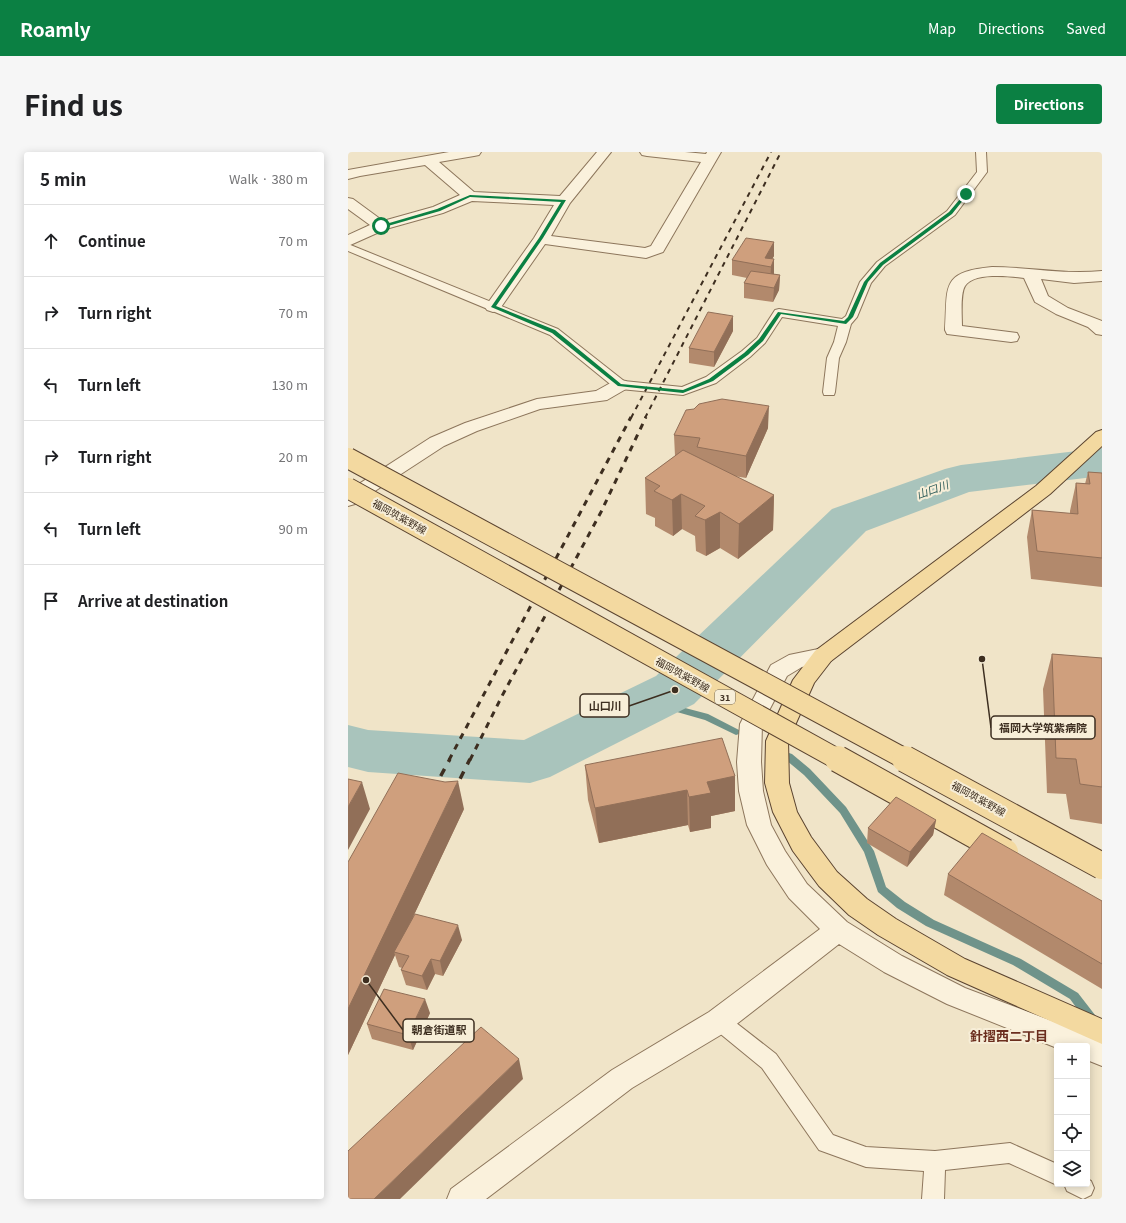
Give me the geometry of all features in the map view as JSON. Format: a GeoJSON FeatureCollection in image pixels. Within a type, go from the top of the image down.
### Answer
{"type":"FeatureCollection","features":[{"type":"Feature","properties":{"kind":"main road"},"geometry":{"type":"LineString","coordinates":[[1102,436],[1043,490],[823,656],[804,680],[777,741],[777,783],[785,812],[802,844],[828,879],[858,907],[887,927],[956,967],[1102,1032]]}},
{"type":"Feature","properties":{"kind":"main road","name":"福岡筑紫野線"},"geometry":{"type":"LineString","coordinates":[[348,458],[1102,866]]}},
{"type":"Feature","properties":{"kind":"main road","name":"福岡筑紫野線"},"geometry":{"type":"LineString","coordinates":[[348,496],[1020,860]]}},
{"type":"Feature","properties":{"kind":"street"},"geometry":{"type":"LineString","coordinates":[[348,175],[436,156],[474,152]]}},
{"type":"Feature","properties":{"kind":"street"},"geometry":{"type":"LineString","coordinates":[[493,307],[541,238],[564,201],[604,152]]}},
{"type":"Feature","properties":{"kind":"street"},"geometry":{"type":"LineString","coordinates":[[541,238],[646,253],[657,249],[712,156],[647,152]]}},
{"type":"Feature","properties":{"kind":"street"},"geometry":{"type":"LineString","coordinates":[[436,156],[470,196]]}},
{"type":"Feature","properties":{"kind":"street"},"geometry":{"type":"LineString","coordinates":[[348,241],[381,226],[438,210],[470,196],[564,201]]}},
{"type":"Feature","properties":{"kind":"street"},"geometry":{"type":"LineString","coordinates":[[348,202],[381,226]]}},
{"type":"Feature","properties":{"kind":"street"},"geometry":{"type":"LineString","coordinates":[[1011,337],[954,330],[957,284],[964,276],[978,272],[1030,273],[1075,278],[1102,276]]}},
{"type":"Feature","properties":{"kind":"street"},"geometry":{"type":"LineString","coordinates":[[1030,273],[1041,299],[1062,311],[1094,323],[1102,330]]}},
{"type":"Feature","properties":{"kind":"street"},"geometry":{"type":"LineString","coordinates":[[348,496],[437,442],[471,426],[538,404],[601,396],[620,385]]}},
{"type":"Feature","properties":{"kind":"street"},"geometry":{"type":"LineString","coordinates":[[823,656],[797,660],[779,671],[751,724],[749,762],[751,791],[759,825],[776,858],[798,891],[838,930],[893,964],[956,996],[1076,1043]]}},
{"type":"Feature","properties":{"kind":"street"},"geometry":{"type":"LineString","coordinates":[[462,1199],[622,1079],[719,1021],[838,930]]}},
{"type":"Feature","properties":{"kind":"street"},"geometry":{"type":"LineString","coordinates":[[1090,1048],[1102,1053]]}},
{"type":"Feature","properties":{"kind":"lane"},"geometry":{"type":"LineString","coordinates":[[829,392],[833,358],[840,342],[845,323],[851,317],[866,282],[881,264],[951,213],[982,172],[981,152]]}},
{"type":"Feature","properties":{"kind":"lane"},"geometry":{"type":"LineString","coordinates":[[348,247],[554,332],[620,385],[683,392],[711,380],[746,354],[761,340],[779,313],[845,323]]}},
{"type":"Feature","properties":{"kind":"lane"},"geometry":{"type":"LineString","coordinates":[[719,1021],[769,1061],[826,1143],[866,1158],[936,1161],[1010,1153],[1054,1175]]}},
{"type":"Feature","properties":{"kind":"lane"},"geometry":{"type":"LineString","coordinates":[[932,1199],[936,1161]]}},
{"type":"Feature","properties":{"kind":"building"},"geometry":{"type":"Polygon","coordinates":[[[746,238],[774,242],[765,258],[774,259],[771,267],[732,260],[746,238]]]}},
{"type":"Feature","properties":{"kind":"building"},"geometry":{"type":"Polygon","coordinates":[[[751,271],[780,275],[774,288],[744,283],[751,271]]]}},
{"type":"Feature","properties":{"kind":"building"},"geometry":{"type":"Polygon","coordinates":[[[708,312],[733,316],[714,352],[689,348],[708,312]]]}},
{"type":"Feature","properties":{"kind":"building"},"geometry":{"type":"Polygon","coordinates":[[[722,399],[769,406],[746,456],[697,447],[700,438],[674,435],[686,410],[694,409],[699,404],[722,399]]]}},
{"type":"Feature","properties":{"kind":"building"},"geometry":{"type":"Polygon","coordinates":[[[683,450],[774,495],[739,524],[720,512],[705,520],[695,516],[705,506],[681,494],[672,500],[654,491],[660,486],[645,478],[683,450]]]}},
{"type":"Feature","properties":{"kind":"building"},"geometry":{"type":"Polygon","coordinates":[[[1088,472],[1102,473],[1102,558],[1037,551],[1032,510],[1078,514],[1076,483],[1090,484],[1088,472]]]}},
{"type":"Feature","properties":{"kind":"building"},"geometry":{"type":"Polygon","coordinates":[[[1052,654],[1102,658],[1102,787],[1080,784],[1076,759],[1056,758],[1052,654]]]}},
{"type":"Feature","properties":{"kind":"building"},"geometry":{"type":"Polygon","coordinates":[[[722,738],[735,776],[707,782],[711,793],[689,797],[687,790],[595,808],[585,765],[722,738]]]}},
{"type":"Feature","properties":{"kind":"building"},"geometry":{"type":"Polygon","coordinates":[[[398,773],[445,782],[458,781],[348,1009],[348,862],[398,773]]]}},
{"type":"Feature","properties":{"kind":"building"},"geometry":{"type":"Polygon","coordinates":[[[348,779],[362,782],[348,807],[348,779]]]}},
{"type":"Feature","properties":{"kind":"building"},"geometry":{"type":"Polygon","coordinates":[[[896,797],[936,820],[910,852],[868,828],[896,797]]]}},
{"type":"Feature","properties":{"kind":"building"},"geometry":{"type":"Polygon","coordinates":[[[982,833],[1102,901],[1102,964],[948,874],[982,833]]]}},
{"type":"Feature","properties":{"kind":"building"},"geometry":{"type":"Polygon","coordinates":[[[415,914],[458,925],[440,961],[431,959],[422,976],[401,970],[409,956],[394,952],[415,914]]]}},
{"type":"Feature","properties":{"kind":"building"},"geometry":{"type":"Polygon","coordinates":[[[384,989],[425,999],[408,1035],[367,1024],[384,989]]]}},
{"type":"Feature","properties":{"kind":"building"},"geometry":{"type":"Polygon","coordinates":[[[481,1027],[519,1059],[374,1199],[348,1199],[348,1151],[481,1027]]]}},
{"type":"Feature","properties":{"kind":"waterway","name":"山口川"},"geometry":{"type":"LineString","coordinates":[[348,746],[368,751],[530,762],[675,690],[849,520],[961,479],[1102,462]]}},
{"type":"Feature","properties":{"kind":"waterway"},"geometry":{"type":"LineString","coordinates":[[646,705],[670,707],[708,717],[736,732]]}},
{"type":"Feature","properties":{"kind":"waterway"},"geometry":{"type":"LineString","coordinates":[[789,757],[807,772],[843,810],[869,851],[882,889],[901,905],[930,923],[1017,962],[1074,996],[1102,1033]]}},
{"type":"Feature","properties":{"kind":"railway"},"geometry":{"type":"LineString","coordinates":[[631,418],[771,152]]}},
{"type":"Feature","properties":{"kind":"railway"},"geometry":{"type":"LineString","coordinates":[[645,418],[781,152]]}},
{"type":"Feature","properties":{"kind":"railway"},"geometry":{"type":"LineString","coordinates":[[449,760],[631,417]]}},
{"type":"Feature","properties":{"kind":"railway"},"geometry":{"type":"LineString","coordinates":[[470,760],[502,696],[601,512],[646,417]]}},
{"type":"Feature","properties":{"kind":"railway"},"geometry":{"type":"LineString","coordinates":[[433,790],[450,759]]}},
{"type":"Feature","properties":{"kind":"railway"},"geometry":{"type":"LineString","coordinates":[[453,793],[470,759]]}},
{"type":"Feature","properties":{"kind":"place","name":"福岡大学筑紫病院"},"geometry":{"type":"Point","coordinates":[982,659]}},
{"type":"Feature","properties":{"kind":"place","name":"山口川"},"geometry":{"type":"Point","coordinates":[675,690]}},
{"type":"Feature","properties":{"kind":"place","name":"朝倉街道駅"},"geometry":{"type":"Point","coordinates":[366,980]}},
{"type":"Feature","properties":{"kind":"district","name":"針摺西二丁目"},"geometry":{"type":"Point","coordinates":[1009,1035]}},
{"type":"Feature","properties":{"kind":"route"},"geometry":{"type":"LineString","coordinates":[[381,226],[438,210],[470,196],[564,201],[541,238],[493,307],[554,332],[620,385],[659,388],[683,392],[711,380],[746,354],[761,340],[779,313],[845,323],[851,317],[866,282],[881,264],[951,213],[966,194]]}}]}
